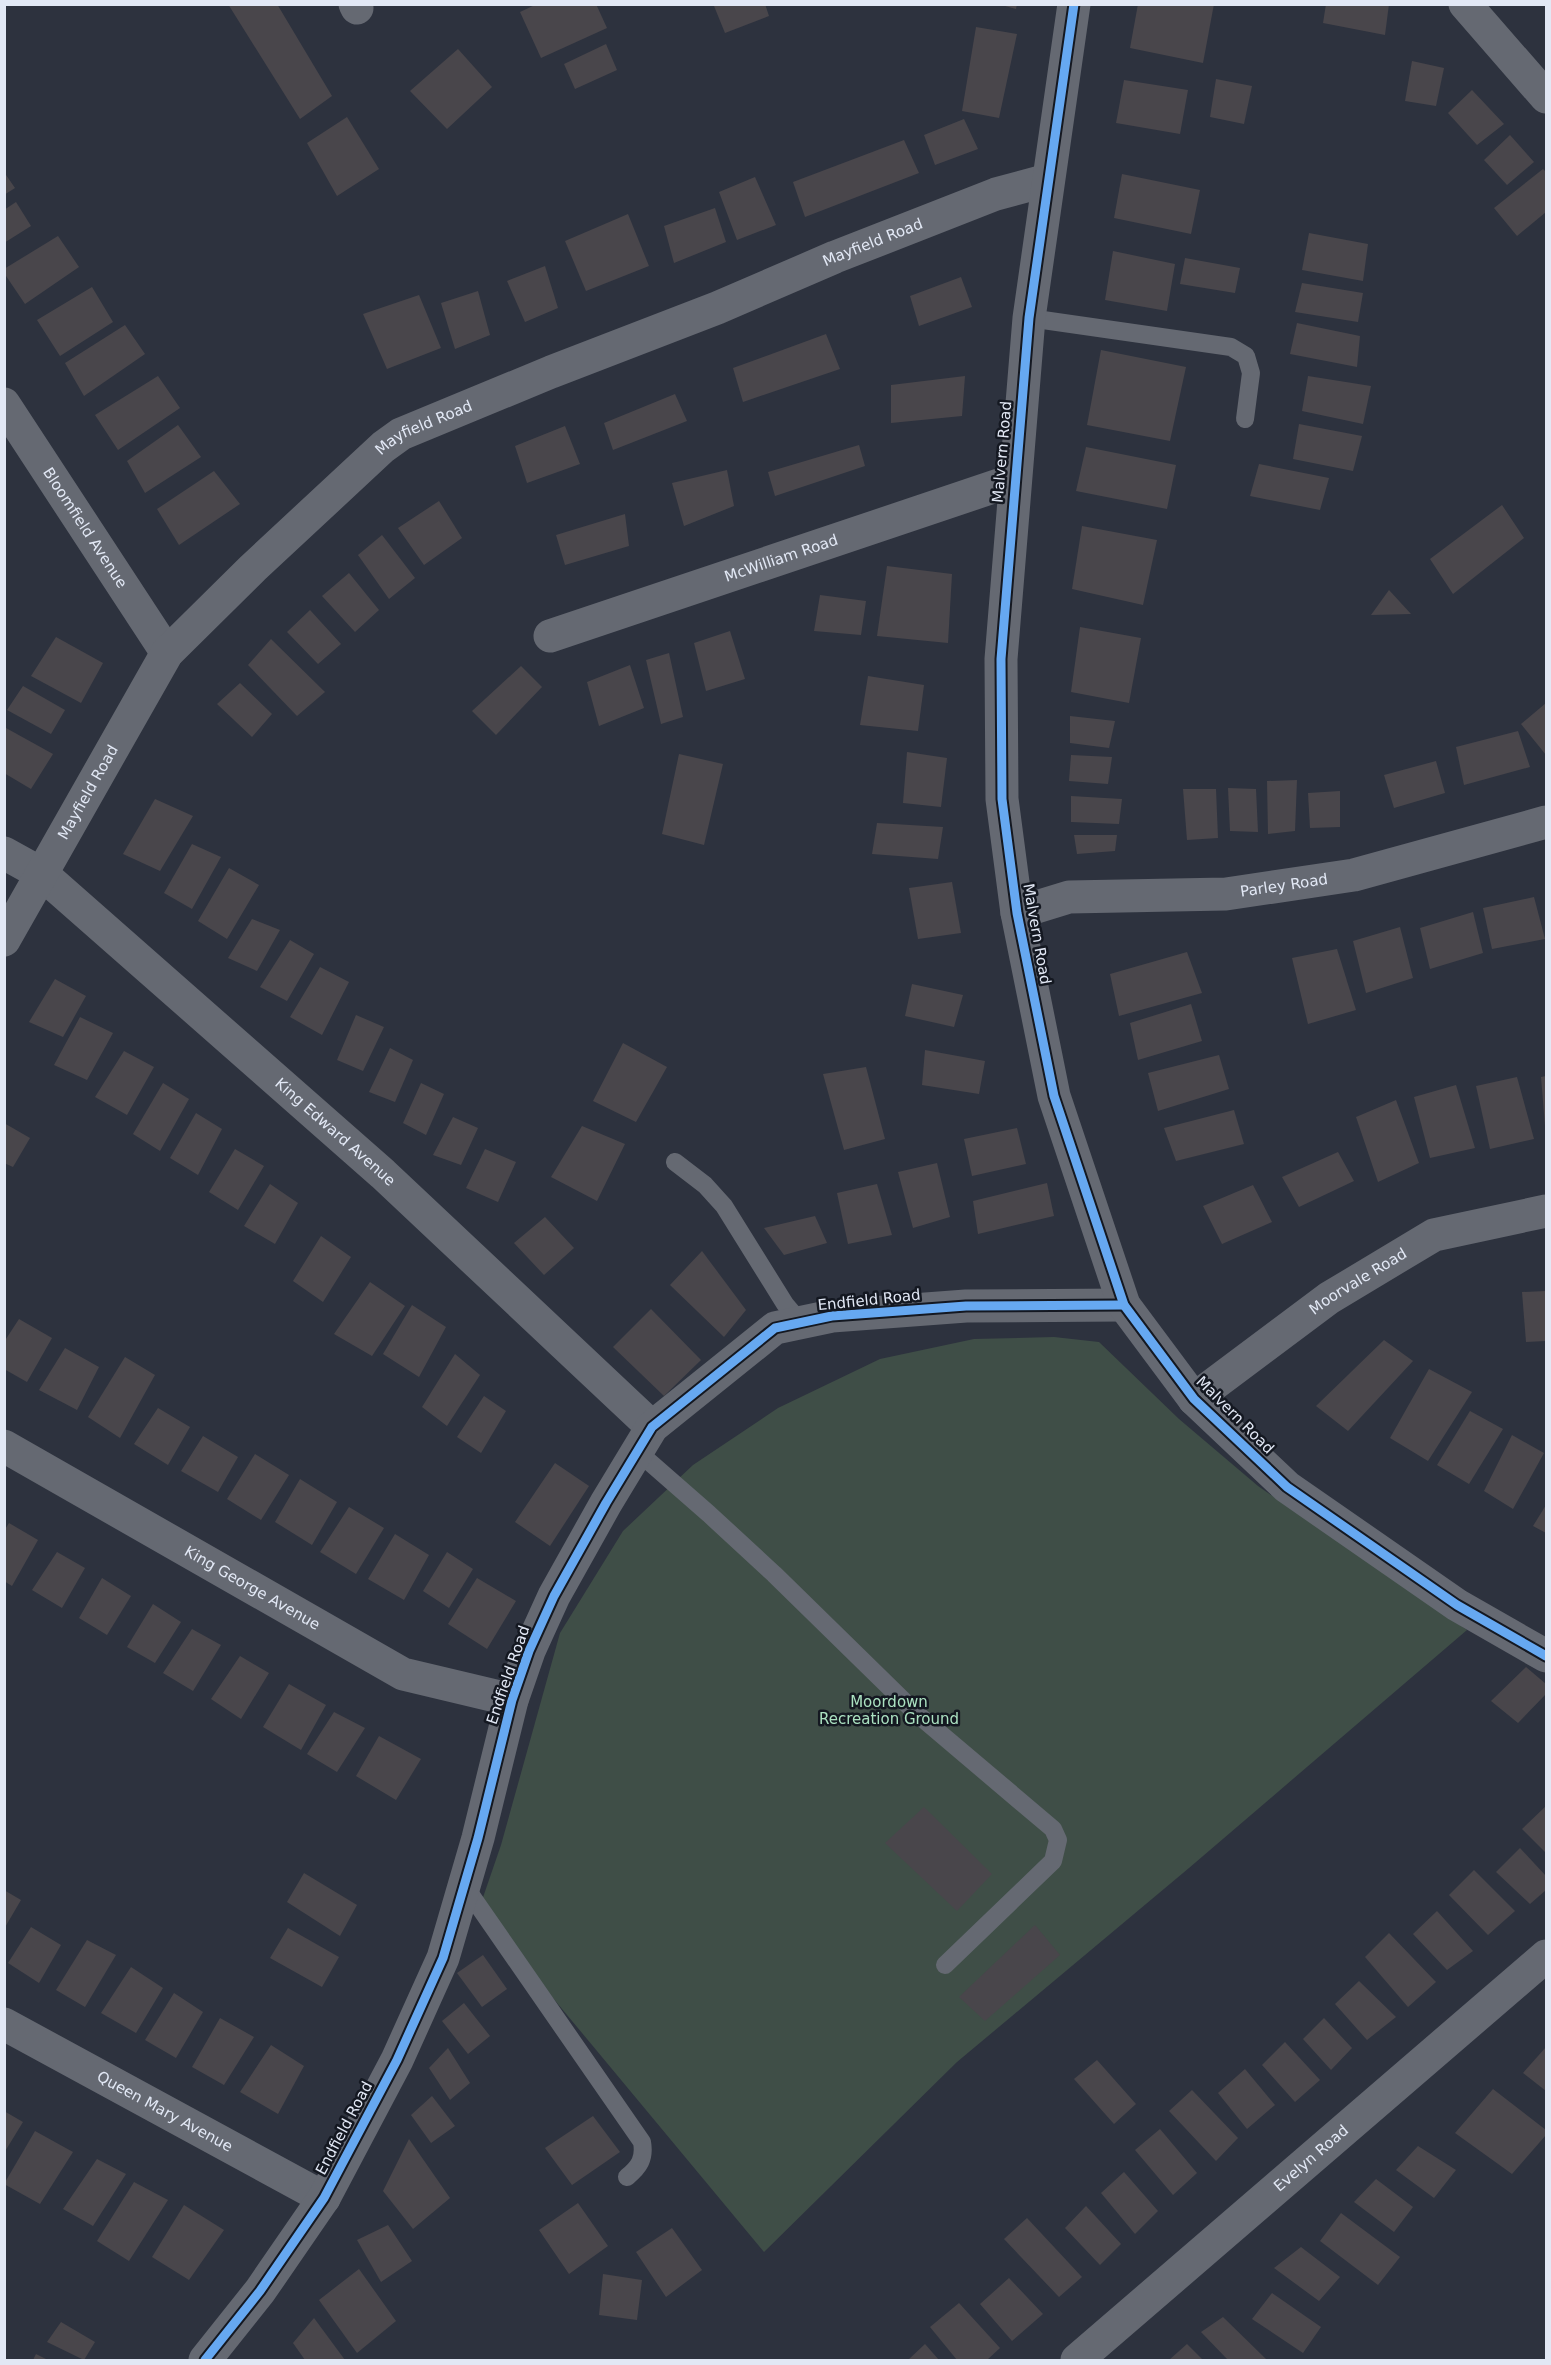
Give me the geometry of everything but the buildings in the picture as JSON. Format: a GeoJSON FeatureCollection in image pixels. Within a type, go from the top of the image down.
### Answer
{"type":"FeatureCollection","features":[{"type":"Feature","properties":{"kind":"street","name":"Malvern Road"},"geometry":{"type":"LineString","coordinates":[[1074,4],[1029,318],[1014,480],[1001,671],[1002,800],[1017,913],[1054,1096],[1124,1305],[1194,1399],[1287,1487],[1457,1605],[1546,1656]]}},
{"type":"Feature","properties":{"kind":"street"},"geometry":{"type":"LineString","coordinates":[[1465,4],[1546,97]]}},
{"type":"Feature","properties":{"kind":"street","name":"Mayfield Road"},"geometry":{"type":"LineString","coordinates":[[4,940],[167,653],[348,478],[401,434],[550,372],[717,308],[835,257],[974,202],[1048,180]]}},
{"type":"Feature","properties":{"kind":"street","name":"Bloomfield Avenue"},"geometry":{"type":"LineString","coordinates":[[4,404],[167,653]]}},
{"type":"Feature","properties":{"kind":"street","name":"McWilliam Road"},"geometry":{"type":"LineString","coordinates":[[550,636],[1014,480]]}},
{"type":"Feature","properties":{"kind":"street","name":"Parley Road"},"geometry":{"type":"LineString","coordinates":[[1017,913],[1069,897],[1226,894],[1354,875],[1546,822]]}},
{"type":"Feature","properties":{"kind":"street","name":"King Edward Avenue"},"geometry":{"type":"LineString","coordinates":[[4,853],[42,874],[383,1174],[644,1439]]}},
{"type":"Feature","properties":{"kind":"street","name":"Moorvale Road"},"geometry":{"type":"LineString","coordinates":[[1194,1399],[1329,1298],[1434,1235],[1546,1211]]}},
{"type":"Feature","properties":{"kind":"street","name":"Endfield Road"},"geometry":{"type":"LineString","coordinates":[[206,2361],[260,2291],[324,2198],[397,2060],[443,1958],[512,1700],[529,1651],[554,1596],[644,1439],[775,1328],[832,1316],[966,1306],[1124,1305]]}},
{"type":"Feature","properties":{"kind":"street","name":"King George Avenue"},"geometry":{"type":"LineString","coordinates":[[4,1446],[403,1674],[512,1700]]}},
{"type":"Feature","properties":{"kind":"street","name":"Evelyn Road"},"geometry":{"type":"LineString","coordinates":[[1077,2361],[1546,1956]]}},
{"type":"Feature","properties":{"kind":"street","name":"Queen Mary Avenue"},"geometry":{"type":"LineString","coordinates":[[4,2024],[324,2198]]}},
{"type":"Feature","properties":{"kind":"lane"},"geometry":{"type":"LineString","coordinates":[[1029,318],[1231,348],[1246,356],[1251,373],[1245,419]]}},
{"type":"Feature","properties":{"kind":"lane"},"geometry":{"type":"LineString","coordinates":[[675,1162],[705,1185],[724,1206],[785,1304],[801,1323]]}},
{"type":"Feature","properties":{"kind":"lane"},"geometry":{"type":"LineString","coordinates":[[644,1439],[766,1567],[916,1713],[1053,1830],[1058,1840],[1053,1861],[945,1965]]}},
{"type":"Feature","properties":{"kind":"lane"},"geometry":{"type":"LineString","coordinates":[[464,1885],[642,2142],[642,2159],[637,2169],[627,2178]]}},
{"type":"Feature","properties":{"kind":"green space","name":"Moordown Recreation Ground"},"geometry":{"type":"Polygon","coordinates":[[[1054,1337],[1099,1342],[1179,1419],[1258,1486],[1467,1630],[1189,1868],[957,2062],[764,2252],[479,1909],[501,1845],[560,1633],[623,1531],[693,1465],[778,1408],[880,1359],[974,1339],[1054,1337]]]}},
{"type":"Feature","properties":{"kind":"cycle path"},"geometry":{"type":"LineString","coordinates":[[1074,4],[1029,318],[1001,659],[1002,799],[1017,913],[1054,1096],[1124,1305],[1194,1399],[1287,1487],[1457,1605],[1546,1656]]}},
{"type":"Feature","properties":{"kind":"cycle path"},"geometry":{"type":"LineString","coordinates":[[205,2360],[260,2291],[324,2198],[397,2060],[443,1958],[478,1838],[512,1700],[529,1651],[554,1596],[652,1427],[775,1328],[832,1316],[966,1306],[1124,1305]]}}]}
